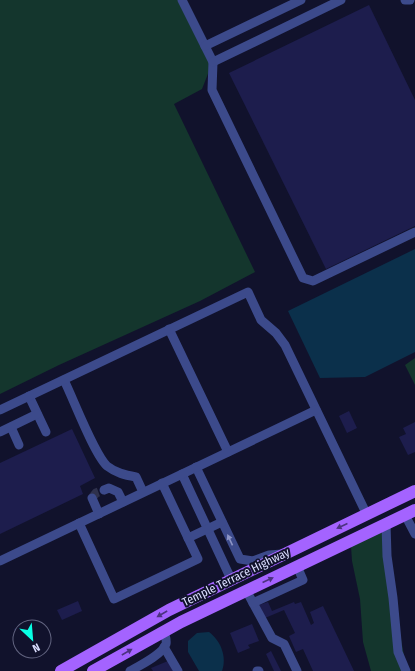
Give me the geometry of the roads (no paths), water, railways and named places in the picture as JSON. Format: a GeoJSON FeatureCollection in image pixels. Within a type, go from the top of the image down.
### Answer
{"type":"FeatureCollection","features":[{"type":"Feature","properties":{"kind":"main road","name":"Temple Terrace Highway"},"geometry":{"type":"LineString","coordinates":[[60,671],[169,610],[415,491]]}},
{"type":"Feature","properties":{"kind":"main road","name":"Temple Terrace Highway"},"geometry":{"type":"LineString","coordinates":[[102,669],[164,631],[246,590],[410,513]]}},
{"type":"Feature","properties":{"kind":"street"},"geometry":{"type":"LineString","coordinates":[[182,0],[213,62],[212,90],[303,278],[313,281],[415,232]]}},
{"type":"Feature","properties":{"kind":"street"},"geometry":{"type":"LineString","coordinates":[[205,46],[301,0]]}},
{"type":"Feature","properties":{"kind":"street"},"geometry":{"type":"LineString","coordinates":[[213,62],[341,0]]}},
{"type":"Feature","properties":{"kind":"street"},"geometry":{"type":"LineString","coordinates":[[405,0],[410,0]]}},
{"type":"Feature","properties":{"kind":"street"},"geometry":{"type":"LineString","coordinates":[[0,410],[248,292],[261,320],[276,333],[285,345],[367,514]]}},
{"type":"Feature","properties":{"kind":"street"},"geometry":{"type":"LineString","coordinates":[[170,329],[228,452]]}},
{"type":"Feature","properties":{"kind":"street"},"geometry":{"type":"LineString","coordinates":[[64,380],[96,448],[107,465],[121,475],[136,476],[143,492]]}},
{"type":"Feature","properties":{"kind":"street"},"geometry":{"type":"LineString","coordinates":[[29,396],[46,432]]}},
{"type":"Feature","properties":{"kind":"street"},"geometry":{"type":"LineString","coordinates":[[0,561],[316,410]]}},
{"type":"Feature","properties":{"kind":"street"},"geometry":{"type":"LineString","coordinates":[[0,432],[37,414]]}},
{"type":"Feature","properties":{"kind":"street"},"geometry":{"type":"LineString","coordinates":[[11,427],[19,445]]}},
{"type":"Feature","properties":{"kind":"street"},"geometry":{"type":"LineString","coordinates":[[196,467],[240,559],[253,561],[269,555],[284,554]]}},
{"type":"Feature","properties":{"kind":"street"},"geometry":{"type":"LineString","coordinates":[[182,474],[231,580]]}},
{"type":"Feature","properties":{"kind":"street"},"geometry":{"type":"LineString","coordinates":[[79,523],[114,599],[198,559],[162,483]]}},
{"type":"Feature","properties":{"kind":"street"},"geometry":{"type":"LineString","coordinates":[[104,490],[109,488],[118,492],[122,502]]}},
{"type":"Feature","properties":{"kind":"street"},"geometry":{"type":"LineString","coordinates":[[92,498],[99,514]]}},
{"type":"Feature","properties":{"kind":"street"},"geometry":{"type":"LineString","coordinates":[[410,513],[415,534]]}},
{"type":"Feature","properties":{"kind":"street"},"geometry":{"type":"LineString","coordinates":[[188,538],[222,522]]}},
{"type":"Feature","properties":{"kind":"street"},"geometry":{"type":"LineString","coordinates":[[386,524],[387,556],[398,652],[406,671]]}},
{"type":"Feature","properties":{"kind":"street"},"geometry":{"type":"LineString","coordinates":[[253,603],[304,580],[297,566]]}},
{"type":"Feature","properties":{"kind":"street"},"geometry":{"type":"LineString","coordinates":[[246,590],[272,638],[284,644],[297,671]]}},
{"type":"Feature","properties":{"kind":"street"},"geometry":{"type":"LineString","coordinates":[[130,671],[140,668],[164,647],[166,639],[164,631]]}},
{"type":"Feature","properties":{"kind":"street"},"geometry":{"type":"LineString","coordinates":[[164,647],[178,671]]}},
{"type":"Feature","properties":{"kind":"water"},"geometry":{"type":"Polygon","coordinates":[[[415,249],[415,352],[365,377],[320,378],[288,311],[415,249]]]}},
{"type":"Feature","properties":{"kind":"water"},"geometry":{"type":"Polygon","coordinates":[[[209,632],[217,640],[222,650],[224,660],[222,671],[199,671],[188,652],[188,641],[197,633],[209,632]]]}},
{"type":"Feature","properties":{"kind":"tunnel"},"geometry":{"type":"LineString","coordinates":[[92,498],[96,493],[104,490]]}}]}
